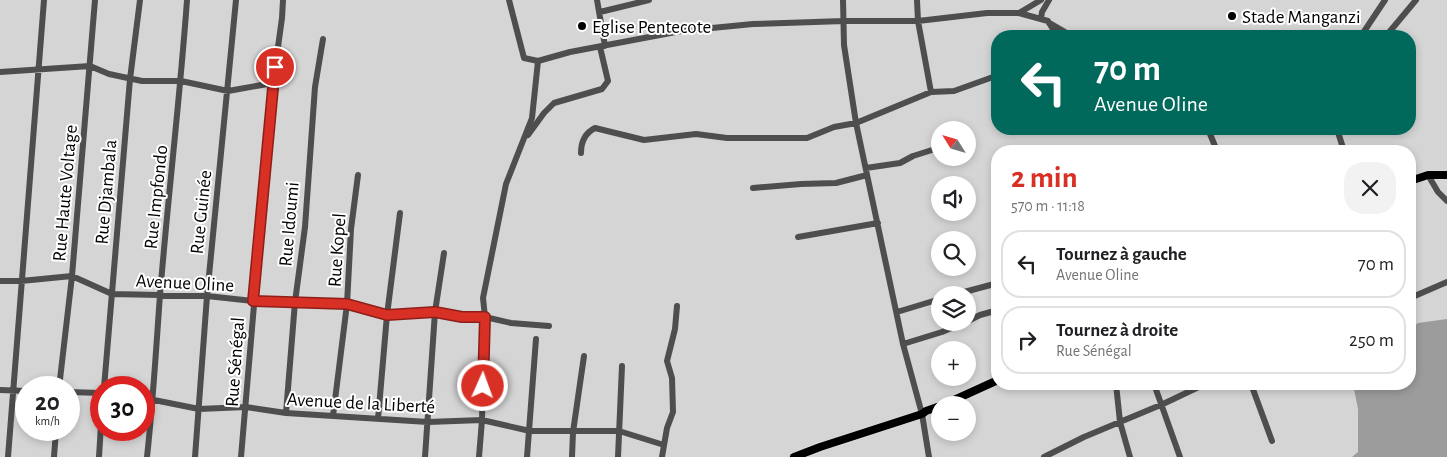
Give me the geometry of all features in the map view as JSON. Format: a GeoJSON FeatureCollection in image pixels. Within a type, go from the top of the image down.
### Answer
{"type":"FeatureCollection","features":[{"type":"Feature","properties":{"kind":"main road"},"geometry":{"type":"LineString","coordinates":[[1416,179],[1428,175],[1447,175]]}},
{"type":"Feature","properties":{"kind":"main road"},"geometry":{"type":"LineString","coordinates":[[964,396],[991,383]]}},
{"type":"Feature","properties":{"kind":"main road"},"geometry":{"type":"LineString","coordinates":[[794,457],[820,446],[922,414],[931,409]]}},
{"type":"Feature","properties":{"kind":"street"},"geometry":{"type":"LineString","coordinates":[[8,457],[44,0]]}},
{"type":"Feature","properties":{"kind":"street","name":"Rue Haute Voltage"},"geometry":{"type":"LineString","coordinates":[[60,376],[72,276],[95,0]]}},
{"type":"Feature","properties":{"kind":"street","name":"Rue Djambala"},"geometry":{"type":"LineString","coordinates":[[105,376],[130,79],[140,0]]}},
{"type":"Feature","properties":{"kind":"street","name":"Rue Impfondo"},"geometry":{"type":"LineString","coordinates":[[155,382],[160,295],[187,0]]}},
{"type":"Feature","properties":{"kind":"street","name":"Rue Guinée"},"geometry":{"type":"LineString","coordinates":[[195,457],[207,296],[236,0]]}},
{"type":"Feature","properties":{"kind":"street","name":"Rue Sénégal"},"geometry":{"type":"LineString","coordinates":[[241,457],[273,83],[283,0]]}},
{"type":"Feature","properties":{"kind":"street"},"geometry":{"type":"LineString","coordinates":[[509,0],[524,58],[538,61],[570,52],[698,29],[753,24],[844,20],[918,22],[988,13],[1019,13],[1048,21],[1054,30]]}},
{"type":"Feature","properties":{"kind":"street"},"geometry":{"type":"LineString","coordinates":[[524,140],[544,113],[554,104],[602,89],[606,86],[608,81],[597,0]]}},
{"type":"Feature","properties":{"kind":"street"},"geometry":{"type":"LineString","coordinates":[[600,12],[649,0]]}},
{"type":"Feature","properties":{"kind":"street"},"geometry":{"type":"LineString","coordinates":[[843,0],[844,45],[856,123],[904,344],[922,414],[929,457]]}},
{"type":"Feature","properties":{"kind":"street"},"geometry":{"type":"LineString","coordinates":[[917,0],[918,22],[931,92]]}},
{"type":"Feature","properties":{"kind":"street"},"geometry":{"type":"LineString","coordinates":[[1019,13],[1041,0]]}},
{"type":"Feature","properties":{"kind":"street"},"geometry":{"type":"LineString","coordinates":[[1049,0],[1042,12],[1041,18],[1062,30]]}},
{"type":"Feature","properties":{"kind":"street"},"geometry":{"type":"LineString","coordinates":[[1365,30],[1385,0]]}},
{"type":"Feature","properties":{"kind":"street"},"geometry":{"type":"LineString","coordinates":[[1391,30],[1416,0]]}},
{"type":"Feature","properties":{"kind":"street","name":"Rue Idoumi"},"geometry":{"type":"LineString","coordinates":[[286,413],[305,227],[315,87],[323,39]]}},
{"type":"Feature","properties":{"kind":"street"},"geometry":{"type":"LineString","coordinates":[[479,457],[485,317],[483,298],[506,184],[532,118],[538,61]]}},
{"type":"Feature","properties":{"kind":"street"},"geometry":{"type":"LineString","coordinates":[[0,72],[90,66],[108,74],[130,79],[142,81],[181,81],[228,91],[273,83]]}},
{"type":"Feature","properties":{"kind":"street"},"geometry":{"type":"LineString","coordinates":[[581,153],[584,138],[595,128],[644,140],[696,134],[727,138],[808,138],[834,127],[856,123],[931,92],[944,93],[954,91],[991,78]]}},
{"type":"Feature","properties":{"kind":"street"},"geometry":{"type":"LineString","coordinates":[[753,188],[836,183],[866,172],[900,163],[913,156],[931,150]]}},
{"type":"Feature","properties":{"kind":"street","name":"Rue Kopel"},"geometry":{"type":"LineString","coordinates":[[333,416],[347,304],[358,175]]}},
{"type":"Feature","properties":{"kind":"street"},"geometry":{"type":"LineString","coordinates":[[1428,175],[1438,192],[1447,201]]}},
{"type":"Feature","properties":{"kind":"street"},"geometry":{"type":"LineString","coordinates":[[378,419],[387,315],[400,213]]}},
{"type":"Feature","properties":{"kind":"street"},"geometry":{"type":"LineString","coordinates":[[798,237],[878,223]]}},
{"type":"Feature","properties":{"kind":"street"},"geometry":{"type":"LineString","coordinates":[[426,457],[435,312],[444,253]]}},
{"type":"Feature","properties":{"kind":"street","name":"Avenue Oline"},"geometry":{"type":"LineString","coordinates":[[0,280],[21,281],[72,276],[112,294],[207,296],[253,301],[347,304],[387,315],[435,312],[462,317],[485,317],[550,326]]}},
{"type":"Feature","properties":{"kind":"street"},"geometry":{"type":"LineString","coordinates":[[1416,295],[1447,282]]}},
{"type":"Feature","properties":{"kind":"street"},"geometry":{"type":"LineString","coordinates":[[976,289],[991,285]]}},
{"type":"Feature","properties":{"kind":"street"},"geometry":{"type":"LineString","coordinates":[[897,312],[931,302]]}},
{"type":"Feature","properties":{"kind":"street"},"geometry":{"type":"LineString","coordinates":[[662,457],[667,428],[673,412],[672,378],[667,362],[675,329],[677,306]]}},
{"type":"Feature","properties":{"kind":"street"},"geometry":{"type":"LineString","coordinates":[[976,317],[991,312]]}},
{"type":"Feature","properties":{"kind":"street"},"geometry":{"type":"LineString","coordinates":[[904,344],[944,331]]}},
{"type":"Feature","properties":{"kind":"street"},"geometry":{"type":"LineString","coordinates":[[527,457],[536,339]]}},
{"type":"Feature","properties":{"kind":"street"},"geometry":{"type":"LineString","coordinates":[[572,457],[573,432],[584,356]]}},
{"type":"Feature","properties":{"kind":"street"},"geometry":{"type":"LineString","coordinates":[[618,457],[622,366]]}},
{"type":"Feature","properties":{"kind":"street"},"geometry":{"type":"LineString","coordinates":[[0,390],[13,390]]}},
{"type":"Feature","properties":{"kind":"street"},"geometry":{"type":"LineString","coordinates":[[1117,390],[1120,422],[1130,457]]}},
{"type":"Feature","properties":{"kind":"street"},"geometry":{"type":"LineString","coordinates":[[1156,390],[1180,457]]}},
{"type":"Feature","properties":{"kind":"street"},"geometry":{"type":"LineString","coordinates":[[1044,457],[1192,390]]}},
{"type":"Feature","properties":{"kind":"street"},"geometry":{"type":"LineString","coordinates":[[1253,390],[1272,441]]}},
{"type":"Feature","properties":{"kind":"street","name":"Avenue de la Liberté"},"geometry":{"type":"LineString","coordinates":[[155,400],[199,409],[246,408],[286,413],[428,422],[482,420],[530,431],[619,430],[664,445]]}},
{"type":"Feature","properties":{"kind":"street"},"geometry":{"type":"LineString","coordinates":[[54,457],[55,441]]}},
{"type":"Feature","properties":{"kind":"street"},"geometry":{"type":"LineString","coordinates":[[99,457],[100,441]]}},
{"type":"Feature","properties":{"kind":"street","name":"Rue Impfondo"},"geometry":{"type":"LineString","coordinates":[[147,457],[149,441]]}},
{"type":"Feature","properties":{"kind":"shaded area"},"geometry":{"type":"Polygon","coordinates":[[[0,0],[1447,0],[1447,457],[0,457],[0,0]]]}},
{"type":"Feature","properties":{"kind":"shaded area"},"geometry":{"type":"Polygon","coordinates":[[[1447,319],[1447,457],[1352,457],[1358,452],[1358,409],[1354,390],[1416,390],[1416,324],[1447,319]]]}},
{"type":"Feature","properties":{"kind":"place","name":"Stade Manganzi"},"geometry":{"type":"Point","coordinates":[1232,16]}},
{"type":"Feature","properties":{"kind":"place","name":"Eglise Pentecote"},"geometry":{"type":"Point","coordinates":[582,26]}},
{"type":"Feature","properties":{"kind":"route"},"geometry":{"type":"LineString","coordinates":[[275,67],[253,301],[347,304],[387,315],[435,312],[462,317],[485,317],[483,386]]}}]}
